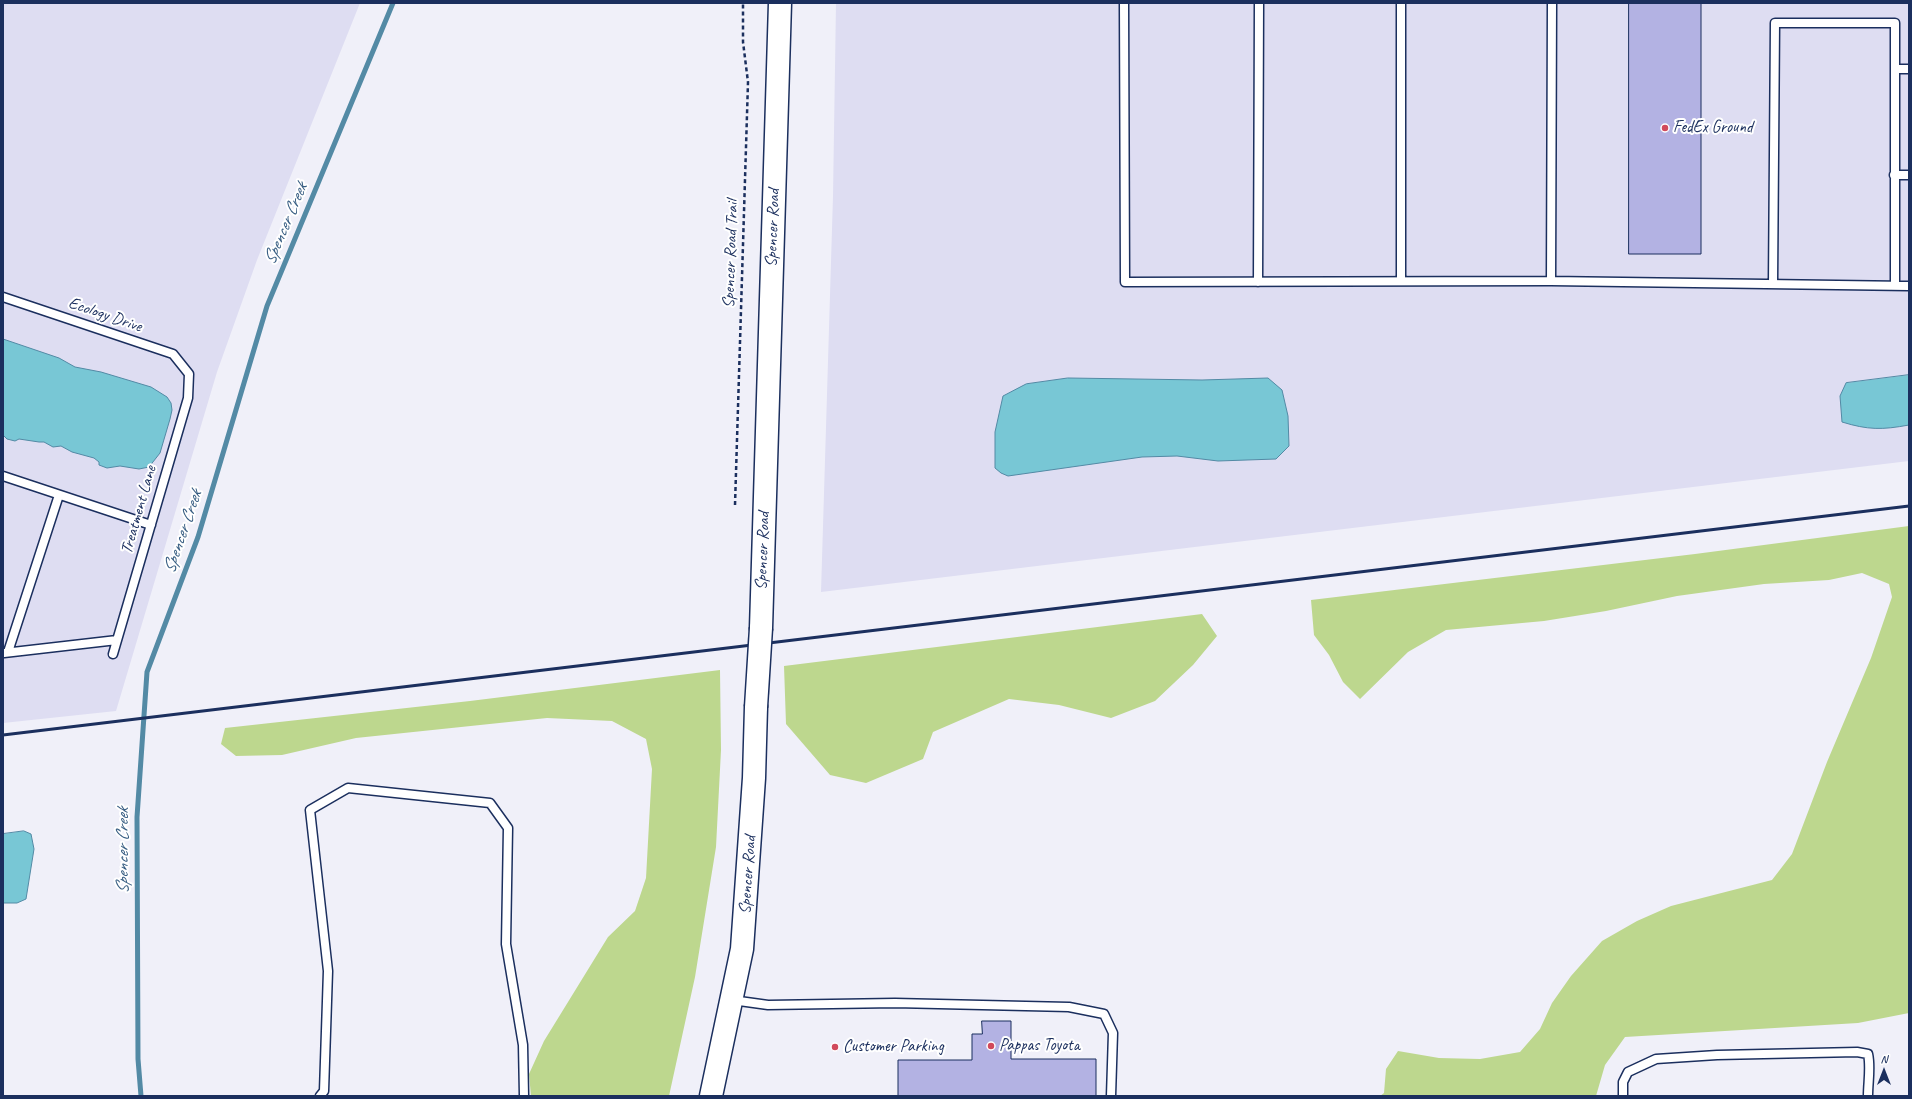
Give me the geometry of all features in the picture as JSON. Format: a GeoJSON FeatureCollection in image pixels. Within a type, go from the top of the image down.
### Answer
{"type":"FeatureCollection","features":[{"type":"Feature","properties":{"kind":"main road","name":"Spencer Road"},"geometry":{"type":"LineString","coordinates":[[710,1096],[742,949],[746,907],[761,628],[780,3]]}},
{"type":"Feature","properties":{"kind":"lane"},"geometry":{"type":"LineString","coordinates":[[1124,3],[1125,282],[1551,281],[1909,286]]}},
{"type":"Feature","properties":{"kind":"lane"},"geometry":{"type":"LineString","coordinates":[[1258,282],[1259,3]]}},
{"type":"Feature","properties":{"kind":"lane"},"geometry":{"type":"LineString","coordinates":[[1401,3],[1401,281]]}},
{"type":"Feature","properties":{"kind":"lane"},"geometry":{"type":"LineString","coordinates":[[1551,281],[1552,3]]}},
{"type":"Feature","properties":{"kind":"lane"},"geometry":{"type":"LineString","coordinates":[[1773,284],[1775,23],[1895,23],[1895,285]]}},
{"type":"Feature","properties":{"kind":"lane"},"geometry":{"type":"LineString","coordinates":[[1895,69],[1909,70]]}},
{"type":"Feature","properties":{"kind":"lane"},"geometry":{"type":"LineString","coordinates":[[1894,175],[1909,175]]}},
{"type":"Feature","properties":{"kind":"lane","name":"Ecology Drive"},"geometry":{"type":"LineString","coordinates":[[3,297],[173,354],[189,374]]}},
{"type":"Feature","properties":{"kind":"lane","name":"Treatment Lane"},"geometry":{"type":"LineString","coordinates":[[113,654],[188,398],[189,374]]}},
{"type":"Feature","properties":{"kind":"lane"},"geometry":{"type":"LineString","coordinates":[[3,476],[151,525]]}},
{"type":"Feature","properties":{"kind":"lane"},"geometry":{"type":"LineString","coordinates":[[59,495],[6,652],[117,640]]}},
{"type":"Feature","properties":{"kind":"lane"},"geometry":{"type":"LineString","coordinates":[[320,1096],[324,1090],[328,971],[310,810],[348,788],[490,803],[508,828],[506,944],[523,1045],[524,1096]]}},
{"type":"Feature","properties":{"kind":"lane"},"geometry":{"type":"LineString","coordinates":[[732,1000],[768,1005],[895,1003],[1068,1007],[1104,1014],[1113,1033],[1111,1096]]}},
{"type":"Feature","properties":{"kind":"lane"},"geometry":{"type":"LineString","coordinates":[[1622,1096],[1623,1082],[1628,1072],[1656,1059],[1717,1055],[1857,1052],[1868,1054],[1870,1063],[1868,1076],[1868,1096]]}},
{"type":"Feature","properties":{"kind":"path","name":"Spencer Road Trail"},"geometry":{"type":"LineString","coordinates":[[734,505],[748,82],[743,42],[743,3]]}},
{"type":"Feature","properties":{"kind":"shaded area"},"geometry":{"type":"Polygon","coordinates":[[[3,3],[360,3],[257,260],[217,372],[116,711],[3,723],[3,3]]]}},
{"type":"Feature","properties":{"kind":"shaded area"},"geometry":{"type":"Polygon","coordinates":[[[836,3],[1909,3],[1909,461],[821,592],[833,196],[836,3]]]}},
{"type":"Feature","properties":{"kind":"green space"},"geometry":{"type":"Polygon","coordinates":[[[1909,526],[1909,1013],[1858,1023],[1625,1037],[1605,1065],[1596,1096],[1380,1096],[1384,1093],[1386,1069],[1398,1051],[1439,1058],[1480,1059],[1520,1052],[1540,1029],[1552,1003],[1571,976],[1602,941],[1637,921],[1671,906],[1772,880],[1792,854],[1827,762],[1871,658],[1892,597],[1889,584],[1862,573],[1829,580],[1764,584],[1677,596],[1606,611],[1544,621],[1446,630],[1408,652],[1360,699],[1343,682],[1329,655],[1314,635],[1311,600],[1695,554],[1909,526]]]}},
{"type":"Feature","properties":{"kind":"green space"},"geometry":{"type":"Polygon","coordinates":[[[1202,614],[1217,636],[1193,665],[1155,701],[1111,718],[1059,705],[1009,699],[933,732],[923,759],[866,783],[830,775],[786,724],[784,666],[1202,614]]]}},
{"type":"Feature","properties":{"kind":"green space"},"geometry":{"type":"Polygon","coordinates":[[[720,670],[721,750],[716,847],[695,977],[669,1096],[531,1096],[529,1074],[544,1041],[608,937],[635,911],[646,878],[652,769],[646,739],[612,721],[547,718],[356,738],[282,755],[236,756],[221,744],[225,728],[470,701],[720,670]]]}},
{"type":"Feature","properties":{"kind":"water"},"geometry":{"type":"Polygon","coordinates":[[[3,339],[59,358],[75,367],[101,372],[151,387],[167,397],[171,403],[172,410],[170,419],[160,453],[149,467],[139,469],[120,466],[107,468],[99,465],[99,462],[94,458],[72,452],[61,446],[53,447],[44,442],[19,439],[15,441],[7,439],[3,435],[3,339]]]}},
{"type":"Feature","properties":{"kind":"water"},"geometry":{"type":"Polygon","coordinates":[[[1909,375],[1909,425],[1891,428],[1868,428],[1842,422],[1840,396],[1846,383],[1909,375]]]}},
{"type":"Feature","properties":{"kind":"water"},"geometry":{"type":"Polygon","coordinates":[[[1068,378],[1202,380],[1268,378],[1282,390],[1288,416],[1289,446],[1276,459],[1218,461],[1177,456],[1142,457],[1008,476],[1001,473],[995,468],[995,432],[1003,396],[1026,384],[1068,378]]]}},
{"type":"Feature","properties":{"kind":"water"},"geometry":{"type":"Polygon","coordinates":[[[24,831],[31,834],[34,849],[26,899],[17,903],[3,903],[3,834],[24,831]]]}},
{"type":"Feature","properties":{"kind":"building","name":"FedEx Ground"},"geometry":{"type":"Polygon","coordinates":[[[1629,3],[1701,3],[1701,254],[1629,254],[1629,3]]]}},
{"type":"Feature","properties":{"kind":"building","name":"Pappas Toyota"},"geometry":{"type":"Polygon","coordinates":[[[982,1021],[1011,1021],[1011,1059],[1096,1059],[1096,1096],[898,1096],[898,1060],[972,1060],[972,1034],[982,1034],[982,1021]]]}},
{"type":"Feature","properties":{"kind":"waterway","name":"Spencer Creek"},"geometry":{"type":"LineString","coordinates":[[141,1096],[138,1059],[137,817],[147,672],[198,537],[267,306],[393,3]]}},
{"type":"Feature","properties":{"kind":"railway"},"geometry":{"type":"LineString","coordinates":[[3,735],[1909,506]]}},
{"type":"Feature","properties":{"kind":"place","name":"FedEx Ground"},"geometry":{"type":"Point","coordinates":[1665,128]}},
{"type":"Feature","properties":{"kind":"place","name":"Pappas Toyota"},"geometry":{"type":"Point","coordinates":[991,1046]}},
{"type":"Feature","properties":{"kind":"place","name":"Customer Parking"},"geometry":{"type":"Point","coordinates":[835,1047]}}]}
